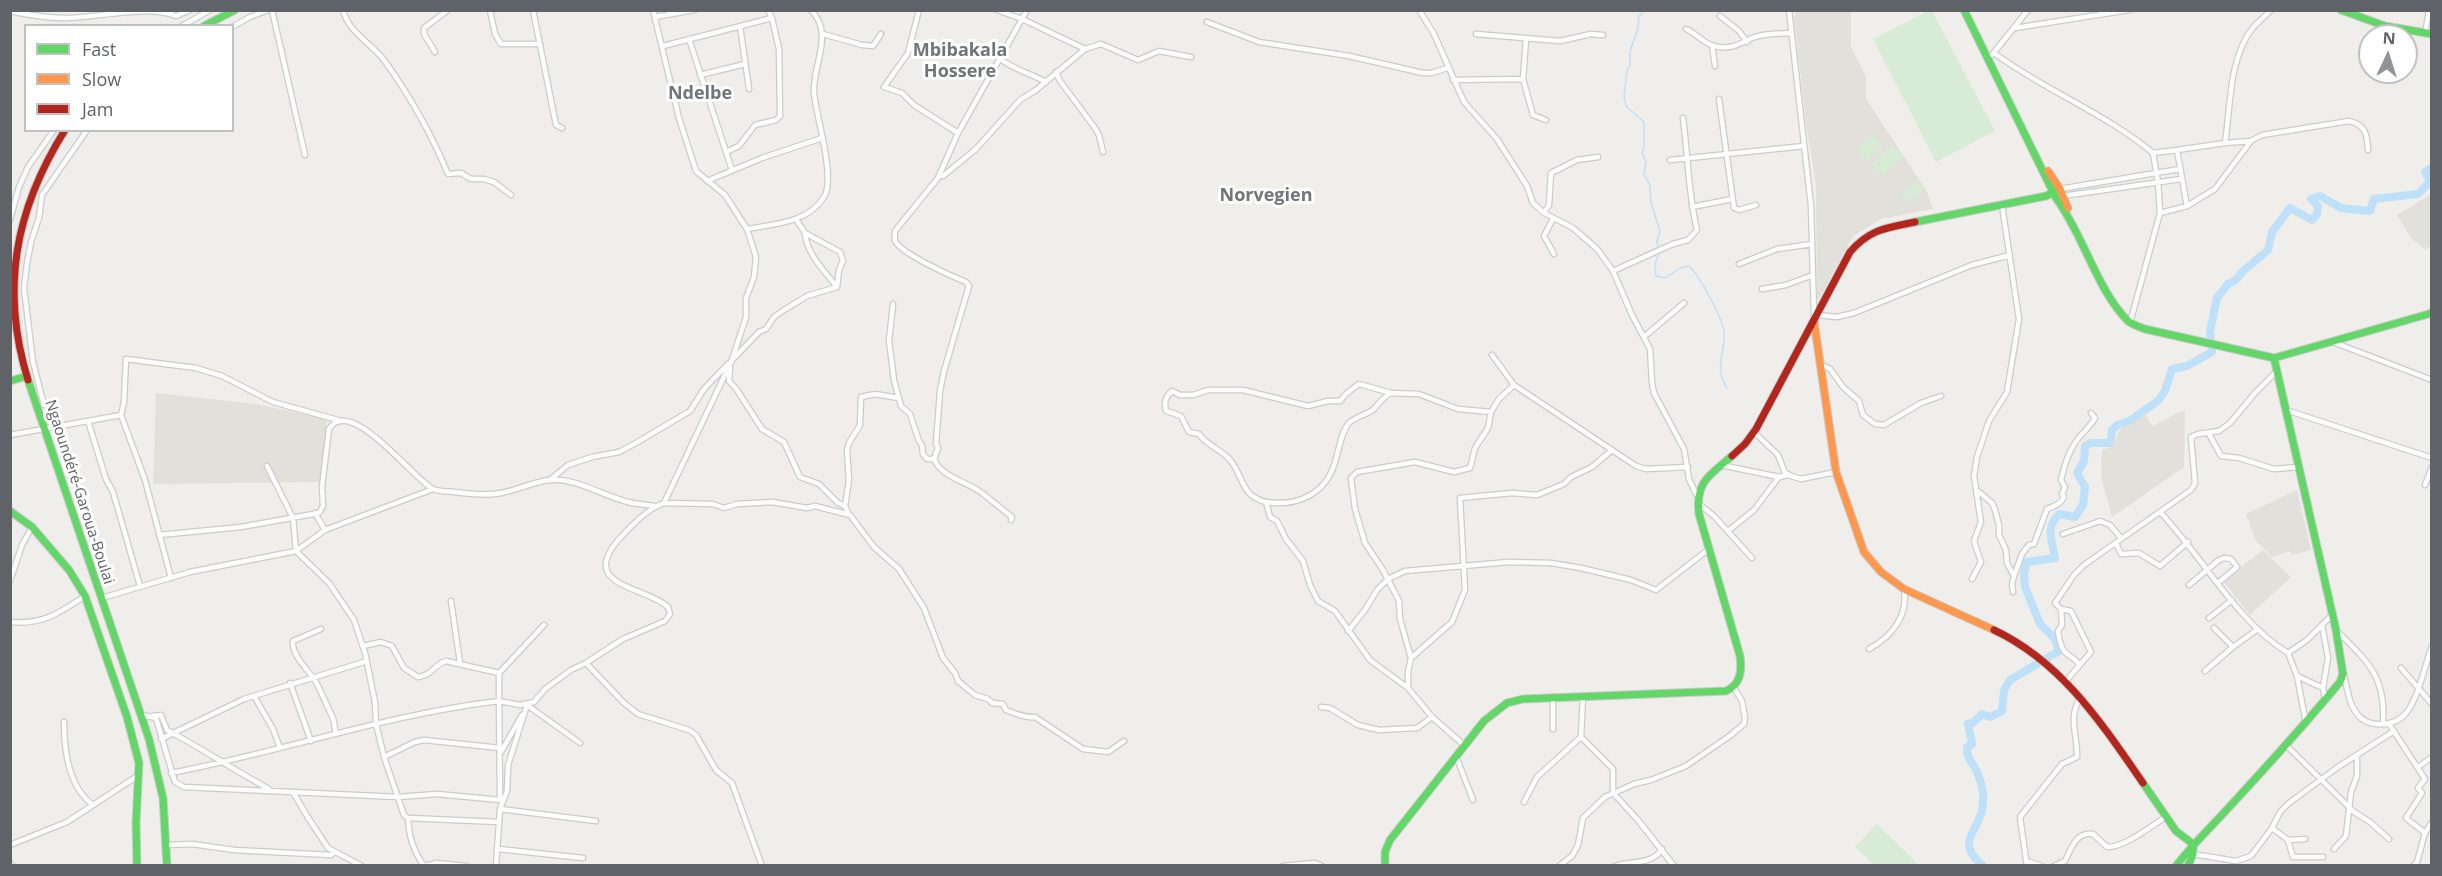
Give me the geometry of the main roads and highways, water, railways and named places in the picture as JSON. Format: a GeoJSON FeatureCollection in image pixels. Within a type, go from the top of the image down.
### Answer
{"type":"FeatureCollection","features":[{"type":"Feature","properties":{"kind":"main road"},"geometry":{"type":"LineString","coordinates":[[206,24],[235,10]]}},
{"type":"Feature","properties":{"kind":"main road"},"geometry":{"type":"LineString","coordinates":[[1964,10],[2112,301],[2130,323],[2145,329],[2274,358],[2432,313]]}},
{"type":"Feature","properties":{"kind":"main road"},"geometry":{"type":"LineString","coordinates":[[2341,10],[2357,18],[2391,28],[2428,34]]}},
{"type":"Feature","properties":{"kind":"main road","name":"Ngaoundéré-Garoua-Boulai"},"geometry":{"type":"LineString","coordinates":[[64,132],[35,184],[25,210],[16,249],[12,283],[14,325],[43,428],[141,715],[163,798],[167,866]]}},
{"type":"Feature","properties":{"kind":"main road"},"geometry":{"type":"LineString","coordinates":[[1385,866],[1385,852],[1390,840],[1484,721],[1506,703],[1523,699],[1553,697],[1726,691],[1734,688],[1741,676],[1740,656],[1696,503],[1696,494],[1701,483],[1740,450],[1754,432],[1854,245],[1872,232],[1902,224],[2058,194]]}},
{"type":"Feature","properties":{"kind":"main road"},"geometry":{"type":"LineString","coordinates":[[1815,318],[1836,472],[1864,552],[1881,572],[1904,589],[2004,635],[2057,672],[2081,698],[2176,831],[2193,844]]}},
{"type":"Feature","properties":{"kind":"main road"},"geometry":{"type":"LineString","coordinates":[[2176,866],[2193,844],[2306,723],[2340,682],[2343,674],[2336,630],[2274,358]]}},
{"type":"Feature","properties":{"kind":"main road"},"geometry":{"type":"LineString","coordinates":[[10,381],[27,376]]}},
{"type":"Feature","properties":{"kind":"main road"},"geometry":{"type":"LineString","coordinates":[[10,511],[32,527],[69,570],[85,596],[140,763],[136,866]]}},
{"type":"Feature","properties":{"kind":"main road"},"geometry":{"type":"LineString","coordinates":[[2188,866],[2193,854],[2193,844]]}},
{"type":"Feature","properties":{"kind":"waterway"},"geometry":{"type":"LineString","coordinates":[[1646,10],[1639,16],[1638,29],[1630,51],[1630,66],[1627,70],[1624,96],[1626,106],[1644,122],[1642,153],[1646,161],[1644,175],[1650,185],[1651,203],[1660,231],[1658,247]]}},
{"type":"Feature","properties":{"kind":"waterway"},"geometry":{"type":"LineString","coordinates":[[1983,866],[1974,857],[1969,842],[1981,813],[1983,792],[1980,779],[1968,755],[1967,747],[1972,744],[1968,724],[1973,723],[1982,714],[1990,717],[2002,711],[2004,690],[2010,680],[2059,651],[2055,639],[2040,624],[2025,587],[2024,574],[2027,562],[2055,558],[2051,534],[2052,524],[2059,514],[2075,517],[2083,505],[2085,487],[2077,473],[2084,461],[2085,446],[2090,443],[2110,443],[2112,430],[2117,425],[2129,421],[2158,401],[2165,391],[2172,369],[2187,366],[2212,352],[2210,331],[2217,298],[2228,284],[2236,280],[2268,250],[2272,232],[2290,208],[2312,220],[2317,214],[2318,206],[2311,199],[2320,196],[2341,208],[2370,211],[2374,199],[2418,194],[2430,182],[2425,172],[2432,168]]}},
{"type":"Feature","properties":{"kind":"waterway"},"geometry":{"type":"LineString","coordinates":[[1659,252],[1655,264],[1656,276],[1666,278],[1680,268],[1689,266],[1699,278],[1715,308],[1724,332],[1720,366],[1727,388]]}},
{"type":"Feature","properties":{"kind":"district","name":"Mbibakala Hossere"},"geometry":{"type":"Point","coordinates":[960,61]}},
{"type":"Feature","properties":{"kind":"district","name":"Ndelbe"},"geometry":{"type":"Point","coordinates":[700,94]}},
{"type":"Feature","properties":{"kind":"district","name":"Norvegien"},"geometry":{"type":"Point","coordinates":[1266,196]}}]}
